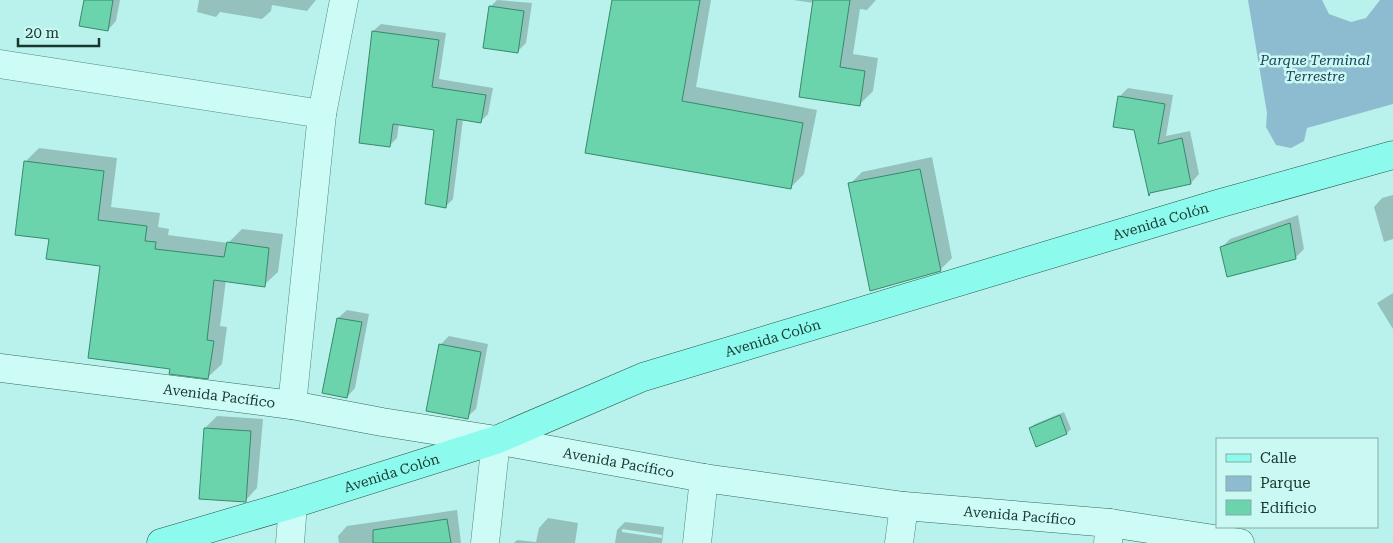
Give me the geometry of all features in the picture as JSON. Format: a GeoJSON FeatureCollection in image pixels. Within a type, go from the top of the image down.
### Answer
{"type":"FeatureCollection","features":[{"type":"Feature","properties":{"kind":"main road","name":"Avenida Colón"},"geometry":{"type":"LineString","coordinates":[[161,543],[496,440],[643,377],[1221,203],[1393,155]]}},
{"type":"Feature","properties":{"kind":"street"},"geometry":{"type":"LineString","coordinates":[[292,405],[322,114],[344,0]]}},
{"type":"Feature","properties":{"kind":"street"},"geometry":{"type":"LineString","coordinates":[[0,64],[322,114]]}},
{"type":"Feature","properties":{"kind":"street","name":"Avenida Pacífico"},"geometry":{"type":"LineString","coordinates":[[0,368],[292,405],[704,478],[1109,533],[1240,543]]}},
{"type":"Feature","properties":{"kind":"street"},"geometry":{"type":"LineString","coordinates":[[485,543],[496,440]]}},
{"type":"Feature","properties":{"kind":"street"},"geometry":{"type":"LineString","coordinates":[[697,543],[704,478]]}},
{"type":"Feature","properties":{"kind":"street"},"geometry":{"type":"LineString","coordinates":[[290,543],[292,504]]}},
{"type":"Feature","properties":{"kind":"street"},"geometry":{"type":"LineString","coordinates":[[899,543],[904,506]]}},
{"type":"Feature","properties":{"kind":"green space","name":"Parque Terminal Terrestre"},"geometry":{"type":"Polygon","coordinates":[[[1248,0],[1322,0],[1329,14],[1351,22],[1366,18],[1380,0],[1393,0],[1393,104],[1307,128],[1304,141],[1291,148],[1276,145],[1266,127],[1267,113],[1248,0]]]}},
{"type":"Feature","properties":{"kind":"building"},"geometry":{"type":"Polygon","coordinates":[[[84,0],[113,0],[108,31],[79,26],[84,0]]]}},
{"type":"Feature","properties":{"kind":"building"},"geometry":{"type":"Polygon","coordinates":[[[612,0],[700,0],[682,101],[803,123],[791,189],[585,153],[612,0]]]}},
{"type":"Feature","properties":{"kind":"building"},"geometry":{"type":"Polygon","coordinates":[[[813,0],[850,0],[840,67],[865,71],[860,106],[799,97],[813,0]]]}},
{"type":"Feature","properties":{"kind":"building"},"geometry":{"type":"Polygon","coordinates":[[[489,6],[524,11],[518,53],[483,48],[489,6]]]}},
{"type":"Feature","properties":{"kind":"building"},"geometry":{"type":"Polygon","coordinates":[[[372,31],[439,40],[432,87],[486,95],[481,123],[457,119],[446,208],[425,204],[434,130],[393,124],[390,147],[359,143],[372,31]]]}},
{"type":"Feature","properties":{"kind":"building"},"geometry":{"type":"Polygon","coordinates":[[[1118,96],[1165,104],[1158,144],[1182,138],[1191,184],[1150,193],[1149,196],[1134,130],[1113,127],[1118,96]]]}},
{"type":"Feature","properties":{"kind":"building"},"geometry":{"type":"Polygon","coordinates":[[[24,161],[104,171],[98,220],[147,226],[145,241],[156,242],[155,249],[224,257],[227,242],[269,248],[265,287],[214,280],[207,340],[214,341],[208,379],[169,374],[170,369],[88,358],[100,266],[46,259],[49,239],[15,235],[24,161]]]}},
{"type":"Feature","properties":{"kind":"building"},"geometry":{"type":"Polygon","coordinates":[[[920,169],[941,271],[870,291],[848,183],[920,169]]]}},
{"type":"Feature","properties":{"kind":"building"},"geometry":{"type":"Polygon","coordinates":[[[1290,223],[1296,259],[1227,277],[1220,247],[1290,223]]]}},
{"type":"Feature","properties":{"kind":"building"},"geometry":{"type":"Polygon","coordinates":[[[337,318],[362,322],[347,398],[322,393],[337,318]]]}},
{"type":"Feature","properties":{"kind":"building"},"geometry":{"type":"Polygon","coordinates":[[[439,344],[481,352],[468,419],[426,411],[439,344]]]}},
{"type":"Feature","properties":{"kind":"building"},"geometry":{"type":"Polygon","coordinates":[[[1060,415],[1067,434],[1036,447],[1029,428],[1060,415]]]}},
{"type":"Feature","properties":{"kind":"building"},"geometry":{"type":"Polygon","coordinates":[[[204,428],[251,431],[246,502],[199,499],[204,428]]]}},
{"type":"Feature","properties":{"kind":"building"},"geometry":{"type":"Polygon","coordinates":[[[447,519],[451,543],[373,543],[373,530],[447,519]]]}}]}
